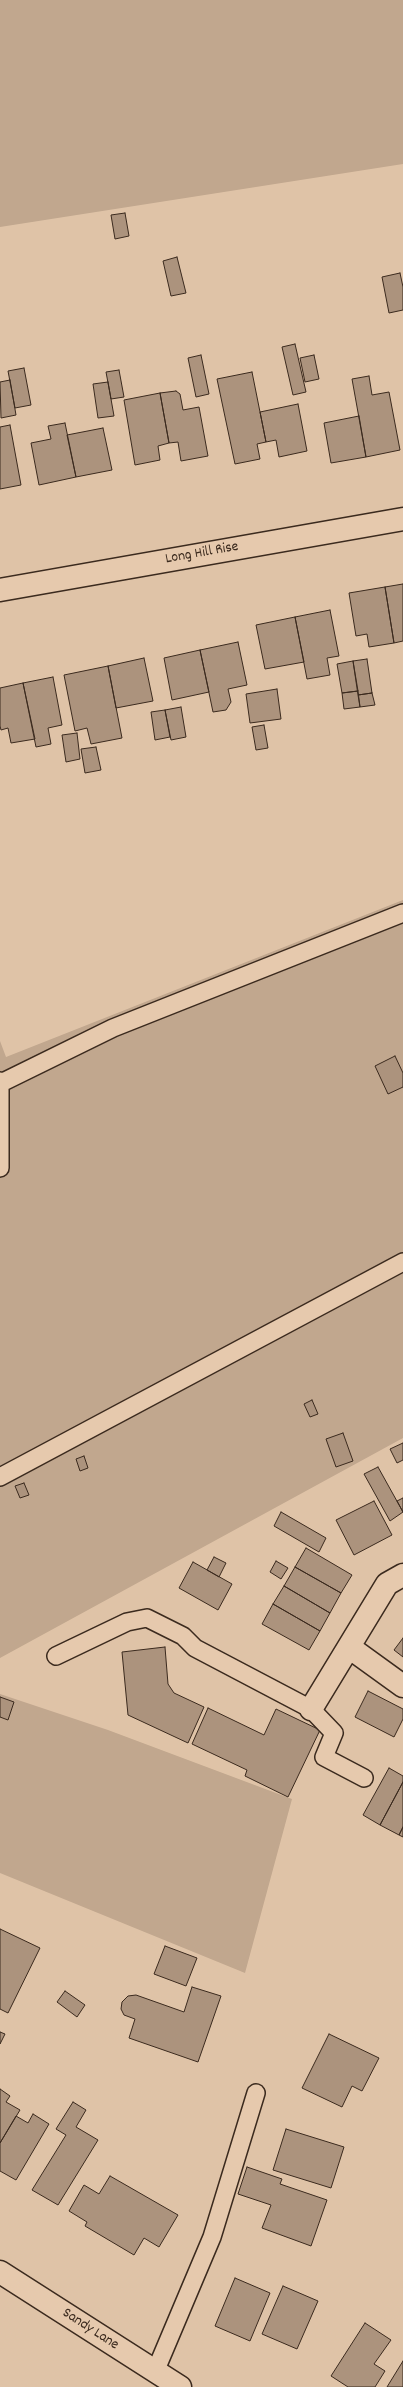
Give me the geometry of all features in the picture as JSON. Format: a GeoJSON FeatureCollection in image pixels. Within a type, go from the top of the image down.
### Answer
{"type":"FeatureCollection","features":[{"type":"Feature","properties":{"kind":"street","name":"Long Hill Rise"},"geometry":{"type":"LineString","coordinates":[[0,590],[403,519]]}},
{"type":"Feature","properties":{"kind":"street"},"geometry":{"type":"LineString","coordinates":[[311,1708],[387,1584],[403,1575]]}},
{"type":"Feature","properties":{"kind":"street"},"geometry":{"type":"LineString","coordinates":[[349,1647],[403,1686]]}},
{"type":"Feature","properties":{"kind":"street","name":"Sandy Lane"},"geometry":{"type":"LineString","coordinates":[[0,2272],[179,2387]]}},
{"type":"Feature","properties":{"kind":"lane"},"geometry":{"type":"LineString","coordinates":[[0,1168],[0,1082],[113,1028],[403,913]]}},
{"type":"Feature","properties":{"kind":"lane"},"geometry":{"type":"LineString","coordinates":[[0,1477],[403,1262]]}},
{"type":"Feature","properties":{"kind":"lane"},"geometry":{"type":"LineString","coordinates":[[56,1656],[127,1622],[147,1618],[183,1636],[195,1648],[311,1708],[334,1733],[324,1756],[364,1778]]}},
{"type":"Feature","properties":{"kind":"lane"},"geometry":{"type":"LineString","coordinates":[[155,2372],[212,2237],[256,2093]]}},
{"type":"Feature","properties":{"kind":"shaded area"},"geometry":{"type":"Polygon","coordinates":[[[0,0],[403,0],[403,164],[0,227],[0,0]]]}},
{"type":"Feature","properties":{"kind":"shaded area"},"geometry":{"type":"Polygon","coordinates":[[[403,900],[403,1438],[0,1658],[0,1041],[6,1057],[403,900]]]}},
{"type":"Feature","properties":{"kind":"shaded area"},"geometry":{"type":"Polygon","coordinates":[[[0,1694],[108,1730],[292,1799],[245,1973],[0,1873],[0,1694]]]}},
{"type":"Feature","properties":{"kind":"building"},"geometry":{"type":"Polygon","coordinates":[[[125,213],[129,236],[115,239],[111,215],[125,213]]]}},
{"type":"Feature","properties":{"kind":"building"},"geometry":{"type":"Polygon","coordinates":[[[177,257],[186,293],[171,296],[163,261],[177,257]]]}},
{"type":"Feature","properties":{"kind":"building"},"geometry":{"type":"Polygon","coordinates":[[[400,273],[403,287],[403,310],[389,313],[382,277],[400,273]]]}},
{"type":"Feature","properties":{"kind":"building"},"geometry":{"type":"Polygon","coordinates":[[[295,344],[306,392],[293,395],[282,347],[295,344]]]}},
{"type":"Feature","properties":{"kind":"building"},"geometry":{"type":"Polygon","coordinates":[[[201,355],[209,394],[196,397],[188,358],[201,355]]]}},
{"type":"Feature","properties":{"kind":"building"},"geometry":{"type":"Polygon","coordinates":[[[314,355],[319,379],[305,382],[300,358],[314,355]]]}},
{"type":"Feature","properties":{"kind":"building"},"geometry":{"type":"Polygon","coordinates":[[[24,368],[31,405],[15,408],[8,371],[24,368]]]}},
{"type":"Feature","properties":{"kind":"building"},"geometry":{"type":"Polygon","coordinates":[[[119,370],[124,397],[111,399],[106,372],[119,370]]]}},
{"type":"Feature","properties":{"kind":"building"},"geometry":{"type":"Polygon","coordinates":[[[252,372],[266,442],[257,444],[260,459],[235,464],[217,379],[252,372]]]}},
{"type":"Feature","properties":{"kind":"building"},"geometry":{"type":"Polygon","coordinates":[[[369,376],[372,395],[389,392],[400,450],[366,457],[352,379],[369,376]]]}},
{"type":"Feature","properties":{"kind":"building"},"geometry":{"type":"Polygon","coordinates":[[[10,380],[16,415],[1,418],[0,382],[10,380]]]}},
{"type":"Feature","properties":{"kind":"building"},"geometry":{"type":"Polygon","coordinates":[[[108,382],[114,416],[98,418],[93,384],[108,382]]]}},
{"type":"Feature","properties":{"kind":"building"},"geometry":{"type":"Polygon","coordinates":[[[176,391],[180,394],[183,410],[199,407],[208,456],[181,461],[178,442],[169,443],[160,393],[176,391]]]}},
{"type":"Feature","properties":{"kind":"building"},"geometry":{"type":"Polygon","coordinates":[[[160,393],[169,443],[158,446],[160,460],[135,465],[124,400],[160,393]]]}},
{"type":"Feature","properties":{"kind":"building"},"geometry":{"type":"Polygon","coordinates":[[[298,404],[307,451],[279,457],[276,440],[266,442],[260,412],[298,404]]]}},
{"type":"Feature","properties":{"kind":"building"},"geometry":{"type":"Polygon","coordinates":[[[359,416],[366,457],[331,463],[324,423],[359,416]]]}},
{"type":"Feature","properties":{"kind":"building"},"geometry":{"type":"Polygon","coordinates":[[[65,423],[76,477],[39,485],[31,443],[51,439],[48,426],[65,423]]]}},
{"type":"Feature","properties":{"kind":"building"},"geometry":{"type":"Polygon","coordinates":[[[10,425],[21,485],[0,489],[0,427],[10,425]]]}},
{"type":"Feature","properties":{"kind":"building"},"geometry":{"type":"Polygon","coordinates":[[[103,428],[112,470],[76,477],[67,435],[103,428]]]}},
{"type":"Feature","properties":{"kind":"building"},"geometry":{"type":"Polygon","coordinates":[[[403,584],[403,641],[394,643],[385,587],[403,584]]]}},
{"type":"Feature","properties":{"kind":"building"},"geometry":{"type":"Polygon","coordinates":[[[385,587],[394,643],[369,647],[367,634],[356,636],[349,593],[385,587]]]}},
{"type":"Feature","properties":{"kind":"building"},"geometry":{"type":"Polygon","coordinates":[[[330,610],[339,656],[327,658],[330,675],[307,679],[295,617],[330,610]]]}},
{"type":"Feature","properties":{"kind":"building"},"geometry":{"type":"Polygon","coordinates":[[[295,617],[304,662],[265,669],[256,625],[295,617]]]}},
{"type":"Feature","properties":{"kind":"building"},"geometry":{"type":"Polygon","coordinates":[[[238,642],[247,685],[228,689],[231,702],[226,710],[213,712],[200,650],[238,642]]]}},
{"type":"Feature","properties":{"kind":"building"},"geometry":{"type":"Polygon","coordinates":[[[200,650],[209,692],[172,700],[164,658],[200,650]]]}},
{"type":"Feature","properties":{"kind":"building"},"geometry":{"type":"Polygon","coordinates":[[[144,658],[153,701],[116,708],[108,666],[144,658]]]}},
{"type":"Feature","properties":{"kind":"building"},"geometry":{"type":"Polygon","coordinates":[[[367,659],[372,693],[358,695],[353,661],[367,659]]]}},
{"type":"Feature","properties":{"kind":"building"},"geometry":{"type":"Polygon","coordinates":[[[353,661],[358,691],[342,693],[337,664],[353,661]]]}},
{"type":"Feature","properties":{"kind":"building"},"geometry":{"type":"Polygon","coordinates":[[[108,666],[122,738],[91,744],[87,728],[75,731],[64,675],[108,666]]]}},
{"type":"Feature","properties":{"kind":"building"},"geometry":{"type":"Polygon","coordinates":[[[53,677],[62,725],[48,728],[51,744],[36,747],[23,683],[53,677]]]}},
{"type":"Feature","properties":{"kind":"building"},"geometry":{"type":"Polygon","coordinates":[[[23,683],[35,739],[11,743],[8,728],[1,730],[0,726],[0,688],[23,683]]]}},
{"type":"Feature","properties":{"kind":"building"},"geometry":{"type":"Polygon","coordinates":[[[277,689],[281,719],[250,723],[246,694],[277,689]]]}},
{"type":"Feature","properties":{"kind":"building"},"geometry":{"type":"Polygon","coordinates":[[[358,691],[360,707],[344,709],[342,693],[358,691]]]}},
{"type":"Feature","properties":{"kind":"building"},"geometry":{"type":"Polygon","coordinates":[[[372,693],[375,705],[360,707],[358,695],[372,693]]]}},
{"type":"Feature","properties":{"kind":"building"},"geometry":{"type":"Polygon","coordinates":[[[181,707],[186,737],[171,740],[165,710],[181,707]]]}},
{"type":"Feature","properties":{"kind":"building"},"geometry":{"type":"Polygon","coordinates":[[[165,710],[170,737],[155,740],[151,712],[165,710]]]}},
{"type":"Feature","properties":{"kind":"building"},"geometry":{"type":"Polygon","coordinates":[[[264,725],[268,748],[256,750],[252,727],[264,725]]]}},
{"type":"Feature","properties":{"kind":"building"},"geometry":{"type":"Polygon","coordinates":[[[77,733],[80,759],[66,762],[62,735],[77,733]]]}},
{"type":"Feature","properties":{"kind":"building"},"geometry":{"type":"Polygon","coordinates":[[[96,747],[101,770],[85,773],[81,749],[96,747]]]}},
{"type":"Feature","properties":{"kind":"building"},"geometry":{"type":"Polygon","coordinates":[[[395,1056],[403,1073],[403,1087],[388,1094],[375,1066],[395,1056]]]}},
{"type":"Feature","properties":{"kind":"building"},"geometry":{"type":"Polygon","coordinates":[[[312,1400],[318,1414],[310,1417],[304,1404],[312,1400]]]}},
{"type":"Feature","properties":{"kind":"building"},"geometry":{"type":"Polygon","coordinates":[[[343,1433],[353,1461],[336,1467],[326,1439],[343,1433]]]}},
{"type":"Feature","properties":{"kind":"building"},"geometry":{"type":"Polygon","coordinates":[[[403,1443],[403,1460],[397,1463],[390,1449],[403,1443]]]}},
{"type":"Feature","properties":{"kind":"building"},"geometry":{"type":"Polygon","coordinates":[[[84,1456],[88,1468],[80,1471],[76,1459],[84,1456]]]}},
{"type":"Feature","properties":{"kind":"building"},"geometry":{"type":"Polygon","coordinates":[[[378,1467],[403,1512],[390,1521],[364,1474],[378,1467]]]}},
{"type":"Feature","properties":{"kind":"building"},"geometry":{"type":"Polygon","coordinates":[[[24,1483],[29,1495],[20,1498],[15,1486],[24,1483]]]}},
{"type":"Feature","properties":{"kind":"building"},"geometry":{"type":"Polygon","coordinates":[[[403,1498],[403,1512],[397,1501],[403,1498]]]}},
{"type":"Feature","properties":{"kind":"building"},"geometry":{"type":"Polygon","coordinates":[[[374,1501],[392,1535],[354,1555],[336,1520],[374,1501]]]}},
{"type":"Feature","properties":{"kind":"building"},"geometry":{"type":"Polygon","coordinates":[[[281,1512],[326,1538],[319,1552],[274,1526],[281,1512]]]}},
{"type":"Feature","properties":{"kind":"building"},"geometry":{"type":"Polygon","coordinates":[[[306,1548],[352,1575],[341,1593],[295,1567],[306,1548]]]}},
{"type":"Feature","properties":{"kind":"building"},"geometry":{"type":"Polygon","coordinates":[[[214,1557],[226,1563],[219,1577],[207,1570],[214,1557]]]}},
{"type":"Feature","properties":{"kind":"building"},"geometry":{"type":"Polygon","coordinates":[[[276,1561],[288,1568],[281,1579],[270,1572],[276,1561]]]}},
{"type":"Feature","properties":{"kind":"building"},"geometry":{"type":"Polygon","coordinates":[[[193,1562],[232,1584],[218,1610],[179,1588],[193,1562]]]}},
{"type":"Feature","properties":{"kind":"building"},"geometry":{"type":"Polygon","coordinates":[[[295,1567],[341,1593],[330,1613],[284,1586],[295,1567]]]}},
{"type":"Feature","properties":{"kind":"building"},"geometry":{"type":"Polygon","coordinates":[[[284,1586],[330,1613],[320,1631],[273,1604],[284,1586]]]}},
{"type":"Feature","properties":{"kind":"building"},"geometry":{"type":"Polygon","coordinates":[[[273,1604],[320,1631],[309,1650],[262,1624],[273,1604]]]}},
{"type":"Feature","properties":{"kind":"building"},"geometry":{"type":"Polygon","coordinates":[[[403,1638],[403,1657],[394,1650],[403,1638]]]}},
{"type":"Feature","properties":{"kind":"building"},"geometry":{"type":"Polygon","coordinates":[[[165,1647],[168,1684],[174,1693],[204,1707],[188,1743],[128,1715],[122,1652],[165,1647]]]}},
{"type":"Feature","properties":{"kind":"building"},"geometry":{"type":"Polygon","coordinates":[[[368,1691],[403,1709],[403,1719],[394,1737],[355,1717],[368,1691]]]}},
{"type":"Feature","properties":{"kind":"building"},"geometry":{"type":"Polygon","coordinates":[[[0,1697],[14,1702],[8,1720],[0,1717],[0,1697]]]}},
{"type":"Feature","properties":{"kind":"building"},"geometry":{"type":"Polygon","coordinates":[[[208,1708],[264,1735],[276,1709],[320,1730],[288,1797],[245,1776],[247,1770],[192,1744],[208,1708]]]}},
{"type":"Feature","properties":{"kind":"building"},"geometry":{"type":"Polygon","coordinates":[[[389,1768],[403,1776],[403,1782],[380,1825],[363,1815],[389,1768]]]}},
{"type":"Feature","properties":{"kind":"building"},"geometry":{"type":"Polygon","coordinates":[[[403,1782],[403,1827],[399,1835],[380,1825],[403,1782]]]}},
{"type":"Feature","properties":{"kind":"building"},"geometry":{"type":"Polygon","coordinates":[[[403,1827],[403,1837],[399,1835],[403,1827]]]}},
{"type":"Feature","properties":{"kind":"building"},"geometry":{"type":"Polygon","coordinates":[[[0,1929],[40,1948],[8,2013],[0,2009],[0,1929]]]}},
{"type":"Feature","properties":{"kind":"building"},"geometry":{"type":"Polygon","coordinates":[[[165,1946],[197,1958],[186,1986],[154,1974],[165,1946]]]}},
{"type":"Feature","properties":{"kind":"building"},"geometry":{"type":"Polygon","coordinates":[[[192,1987],[221,1996],[198,2062],[129,2038],[135,2019],[124,2015],[121,2009],[122,2002],[128,1996],[136,1995],[184,2012],[192,1987]]]}},
{"type":"Feature","properties":{"kind":"building"},"geometry":{"type":"Polygon","coordinates":[[[65,1991],[85,2005],[77,2017],[57,2002],[65,1991]]]}},
{"type":"Feature","properties":{"kind":"building"},"geometry":{"type":"Polygon","coordinates":[[[0,2032],[5,2034],[0,2044],[0,2032]]]}},
{"type":"Feature","properties":{"kind":"building"},"geometry":{"type":"Polygon","coordinates":[[[329,2034],[379,2058],[362,2091],[352,2086],[342,2107],[302,2088],[329,2034]]]}},
{"type":"Feature","properties":{"kind":"building"},"geometry":{"type":"Polygon","coordinates":[[[0,2089],[10,2096],[6,2102],[20,2110],[0,2143],[0,2089]]]}},
{"type":"Feature","properties":{"kind":"building"},"geometry":{"type":"Polygon","coordinates":[[[73,2102],[86,2110],[76,2127],[98,2140],[58,2205],[32,2190],[66,2135],[56,2129],[73,2102]]]}},
{"type":"Feature","properties":{"kind":"building"},"geometry":{"type":"Polygon","coordinates":[[[33,2114],[49,2124],[16,2180],[0,2171],[0,2143],[16,2116],[28,2123],[33,2114]]]}},
{"type":"Feature","properties":{"kind":"building"},"geometry":{"type":"Polygon","coordinates":[[[286,2129],[344,2147],[331,2188],[273,2170],[286,2129]]]}},
{"type":"Feature","properties":{"kind":"building"},"geometry":{"type":"Polygon","coordinates":[[[247,2167],[282,2179],[280,2184],[327,2200],[311,2246],[262,2228],[271,2205],[238,2194],[247,2167]]]}},
{"type":"Feature","properties":{"kind":"building"},"geometry":{"type":"Polygon","coordinates":[[[110,2176],[178,2215],[159,2247],[144,2238],[134,2255],[85,2226],[87,2222],[69,2211],[84,2185],[99,2194],[110,2176]]]}},
{"type":"Feature","properties":{"kind":"building"},"geometry":{"type":"Polygon","coordinates":[[[235,2278],[270,2293],[250,2341],[215,2326],[235,2278]]]}},
{"type":"Feature","properties":{"kind":"building"},"geometry":{"type":"Polygon","coordinates":[[[283,2286],[318,2301],[297,2349],[262,2334],[283,2286]]]}},
{"type":"Feature","properties":{"kind":"building"},"geometry":{"type":"Polygon","coordinates":[[[365,2323],[391,2340],[374,2364],[385,2371],[375,2387],[348,2387],[331,2376],[365,2323]]]}},
{"type":"Feature","properties":{"kind":"building"},"geometry":{"type":"Polygon","coordinates":[[[403,2361],[403,2387],[387,2387],[403,2361]]]}}]}
